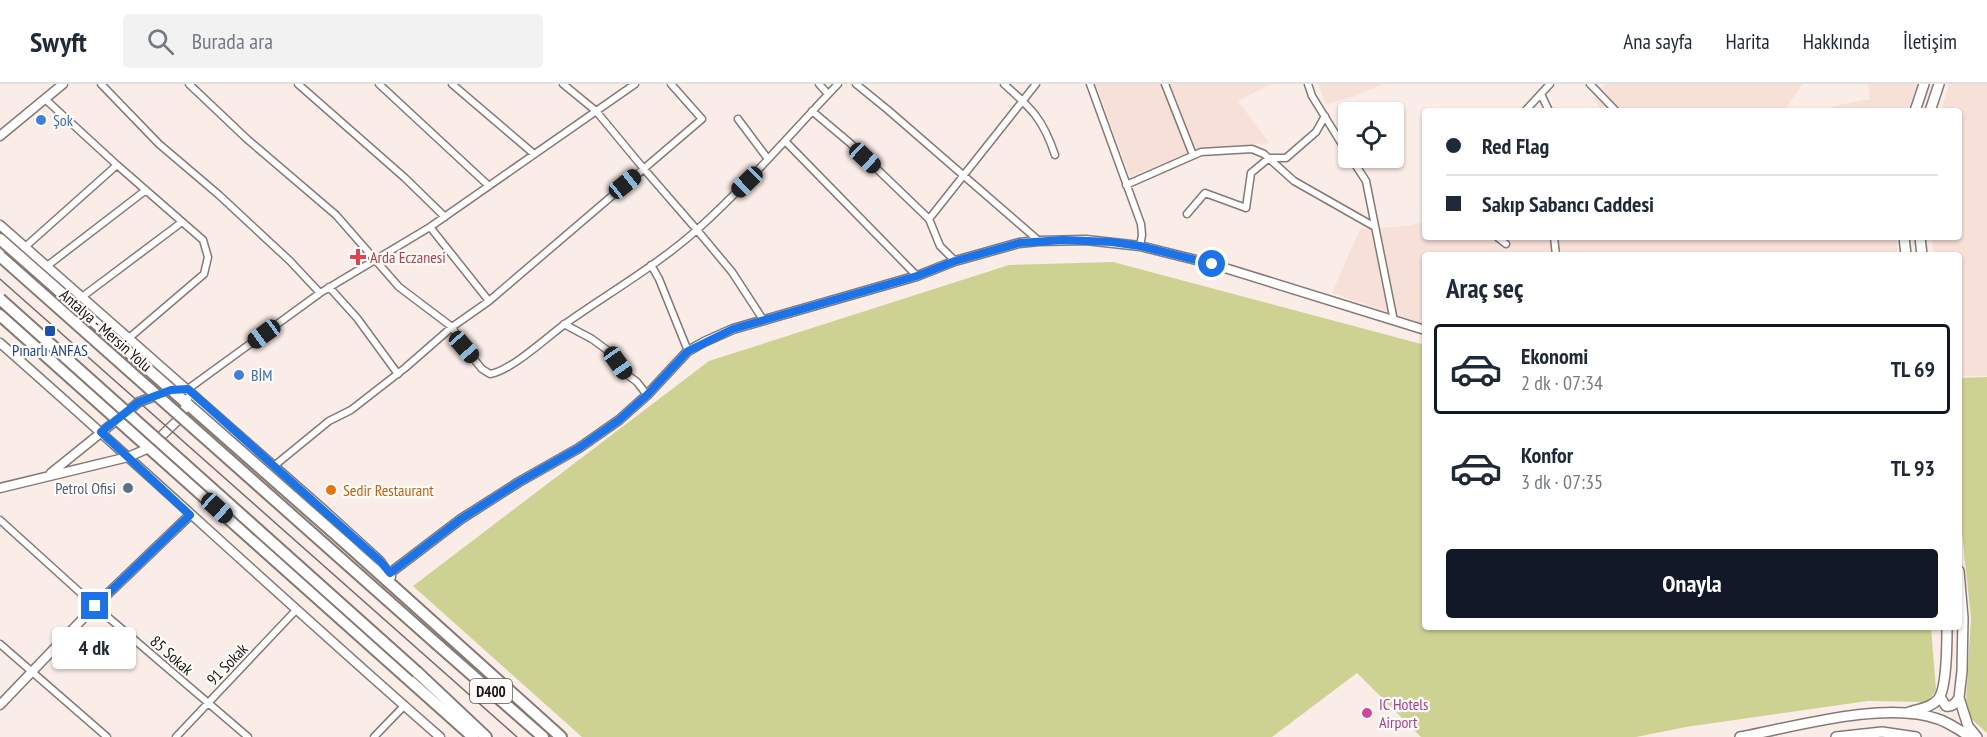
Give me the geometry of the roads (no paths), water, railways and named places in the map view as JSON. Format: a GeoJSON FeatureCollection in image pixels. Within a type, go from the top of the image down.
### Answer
{"type":"FeatureCollection","features":[{"type":"Feature","properties":{"kind":"highway"},"geometry":{"type":"LineString","coordinates":[[0,238],[561,737]]}},
{"type":"Feature","properties":{"kind":"highway","name":"Antalya - Mersin Yolu"},"geometry":{"type":"LineString","coordinates":[[0,256],[543,737]]}},
{"type":"Feature","properties":{"kind":"highway","name":"D400"},"geometry":{"type":"LineString","coordinates":[[0,298],[417,672],[486,737]]}},
{"type":"Feature","properties":{"kind":"highway"},"geometry":{"type":"LineString","coordinates":[[0,315],[473,737]]}},
{"type":"Feature","properties":{"kind":"main road"},"geometry":{"type":"LineString","coordinates":[[1916,108],[1924,84]]}},
{"type":"Feature","properties":{"kind":"main road"},"geometry":{"type":"LineString","coordinates":[[1931,108],[1939,84]]}},
{"type":"Feature","properties":{"kind":"main road"},"geometry":{"type":"LineString","coordinates":[[1940,697],[1946,706],[1950,707],[1956,704],[1959,698],[1962,671],[1962,606]]}},
{"type":"Feature","properties":{"kind":"main road"},"geometry":{"type":"LineString","coordinates":[[1906,713],[1930,706],[1940,697],[1947,630]]}},
{"type":"Feature","properties":{"kind":"main road"},"geometry":{"type":"LineString","coordinates":[[1959,698],[1968,726],[1977,737]]}},
{"type":"Feature","properties":{"kind":"main road"},"geometry":{"type":"LineString","coordinates":[[1740,737],[1845,717],[1894,712],[1937,719],[1971,737]]}},
{"type":"Feature","properties":{"kind":"main road"},"geometry":{"type":"LineString","coordinates":[[1836,737],[1882,732],[1916,737]]}},
{"type":"Feature","properties":{"kind":"street"},"geometry":{"type":"LineString","coordinates":[[100,84],[159,144],[219,195],[290,261],[320,293]]}},
{"type":"Feature","properties":{"kind":"street"},"geometry":{"type":"LineString","coordinates":[[189,84],[336,215],[399,287],[452,327],[464,347],[482,369],[490,374],[504,369],[697,230],[838,84]]}},
{"type":"Feature","properties":{"kind":"street"},"geometry":{"type":"LineString","coordinates":[[298,84],[405,178],[445,217]]}},
{"type":"Feature","properties":{"kind":"street"},"geometry":{"type":"LineString","coordinates":[[379,84],[489,186]]}},
{"type":"Feature","properties":{"kind":"street"},"geometry":{"type":"LineString","coordinates":[[452,84],[534,154]]}},
{"type":"Feature","properties":{"kind":"street"},"geometry":{"type":"LineString","coordinates":[[563,84],[596,111],[697,230],[732,272],[764,321]]}},
{"type":"Feature","properties":{"kind":"street"},"geometry":{"type":"LineString","coordinates":[[47,476],[139,402],[171,390],[188,389],[320,293],[430,227],[635,84]]}},
{"type":"Feature","properties":{"kind":"street"},"geometry":{"type":"LineString","coordinates":[[274,466],[329,421],[351,410],[398,374],[452,327],[489,301],[702,119],[671,84]]}},
{"type":"Feature","properties":{"kind":"street"},"geometry":{"type":"LineString","coordinates":[[819,84],[828,94]]}},
{"type":"Feature","properties":{"kind":"street"},"geometry":{"type":"LineString","coordinates":[[856,84],[1039,241]]}},
{"type":"Feature","properties":{"kind":"street"},"geometry":{"type":"LineString","coordinates":[[1004,84],[1041,120],[1048,132],[1055,155]]}},
{"type":"Feature","properties":{"kind":"street"},"geometry":{"type":"LineString","coordinates":[[929,219],[1036,84]]}},
{"type":"Feature","properties":{"kind":"street"},"geometry":{"type":"LineString","coordinates":[[1090,84],[1141,224],[1143,235],[1140,246]]}},
{"type":"Feature","properties":{"kind":"street"},"geometry":{"type":"LineString","coordinates":[[1165,84],[1193,155]]}},
{"type":"Feature","properties":{"kind":"street"},"geometry":{"type":"LineString","coordinates":[[1308,84],[1312,96],[1338,137]]}},
{"type":"Feature","properties":{"kind":"street"},"geometry":{"type":"LineString","coordinates":[[1528,108],[1550,84]]}},
{"type":"Feature","properties":{"kind":"street"},"geometry":{"type":"LineString","coordinates":[[1590,84],[1613,108]]}},
{"type":"Feature","properties":{"kind":"street"},"geometry":{"type":"LineString","coordinates":[[0,136],[58,86]]}},
{"type":"Feature","properties":{"kind":"street"},"geometry":{"type":"LineString","coordinates":[[1540,94],[1548,108]]}},
{"type":"Feature","properties":{"kind":"street"},"geometry":{"type":"LineString","coordinates":[[45,99],[203,240],[208,257],[204,273],[129,338]]}},
{"type":"Feature","properties":{"kind":"street"},"geometry":{"type":"LineString","coordinates":[[812,111],[850,143],[929,219],[940,246],[955,261]]}},
{"type":"Feature","properties":{"kind":"street"},"geometry":{"type":"LineString","coordinates":[[1187,214],[1205,193],[1246,208],[1251,173],[1269,158],[1286,158],[1316,132],[1325,116]]}},
{"type":"Feature","properties":{"kind":"street"},"geometry":{"type":"LineString","coordinates":[[738,119],[768,159]]}},
{"type":"Feature","properties":{"kind":"street"},"geometry":{"type":"LineString","coordinates":[[785,141],[917,276]]}},
{"type":"Feature","properties":{"kind":"street"},"geometry":{"type":"LineString","coordinates":[[1126,185],[1201,152],[1252,149],[1269,158],[1294,182],[1375,227]]}},
{"type":"Feature","properties":{"kind":"street"},"geometry":{"type":"LineString","coordinates":[[25,247],[117,165]]}},
{"type":"Feature","properties":{"kind":"street"},"geometry":{"type":"LineString","coordinates":[[1358,168],[1366,181],[1394,321]]}},
{"type":"Feature","properties":{"kind":"street"},"geometry":{"type":"LineString","coordinates":[[47,266],[146,190]]}},
{"type":"Feature","properties":{"kind":"street"},"geometry":{"type":"LineString","coordinates":[[82,297],[182,222]]}},
{"type":"Feature","properties":{"kind":"street"},"geometry":{"type":"LineString","coordinates":[[0,225],[372,554],[390,573],[396,589]]}},
{"type":"Feature","properties":{"kind":"street"},"geometry":{"type":"LineString","coordinates":[[430,227],[489,301]]}},
{"type":"Feature","properties":{"kind":"street"},"geometry":{"type":"LineString","coordinates":[[390,573],[461,519],[519,482],[579,448],[611,426],[647,395],[688,351],[733,329],[917,276],[955,261],[1019,243],[1086,240],[1140,246],[1212,264],[1422,329]]}},
{"type":"Feature","properties":{"kind":"street"},"geometry":{"type":"LineString","coordinates":[[1501,240],[1506,244]]}},
{"type":"Feature","properties":{"kind":"street"},"geometry":{"type":"LineString","coordinates":[[651,265],[659,279],[688,351]]}},
{"type":"Feature","properties":{"kind":"street"},"geometry":{"type":"LineString","coordinates":[[329,287],[357,318],[398,374]]}},
{"type":"Feature","properties":{"kind":"street"},"geometry":{"type":"LineString","coordinates":[[564,324],[592,339],[611,353],[625,373],[647,395]]}},
{"type":"Feature","properties":{"kind":"street"},"geometry":{"type":"LineString","coordinates":[[0,343],[441,737]]}},
{"type":"Feature","properties":{"kind":"street"},"geometry":{"type":"LineString","coordinates":[[0,488],[128,457],[149,448],[174,425],[187,404],[188,389]]}},
{"type":"Feature","properties":{"kind":"street"},"geometry":{"type":"LineString","coordinates":[[0,705],[95,606],[190,515]]}},
{"type":"Feature","properties":{"kind":"street","name":"85 Sokak"},"geometry":{"type":"LineString","coordinates":[[0,520],[95,606],[248,737]]}},
{"type":"Feature","properties":{"kind":"street","name":"91 Sokak"},"geometry":{"type":"LineString","coordinates":[[176,737],[297,609]]}},
{"type":"Feature","properties":{"kind":"street"},"geometry":{"type":"LineString","coordinates":[[0,644],[107,737]]}},
{"type":"Feature","properties":{"kind":"street"},"geometry":{"type":"LineString","coordinates":[[374,737],[404,706]]}},
{"type":"Feature","properties":{"kind":"tram line"},"geometry":{"type":"LineString","coordinates":[[0,279],[517,737]]}},
{"type":"Feature","properties":{"kind":"place","name":"Şok"},"geometry":{"type":"Point","coordinates":[41,120]}},
{"type":"Feature","properties":{"kind":"place","name":"Arda Eczanesi"},"geometry":{"type":"Point","coordinates":[358,257]}},
{"type":"Feature","properties":{"kind":"place","name":"Pınarlı ANFAS"},"geometry":{"type":"Point","coordinates":[50,331]}},
{"type":"Feature","properties":{"kind":"place","name":"BİM"},"geometry":{"type":"Point","coordinates":[239,375]}},
{"type":"Feature","properties":{"kind":"place","name":"Petrol Ofisi"},"geometry":{"type":"Point","coordinates":[128,488]}},
{"type":"Feature","properties":{"kind":"place","name":"Sedir Restaurant"},"geometry":{"type":"Point","coordinates":[331,490]}},
{"type":"Feature","properties":{"kind":"place","name":"IC Hotels Airport"},"geometry":{"type":"Point","coordinates":[1367,713]}}]}
